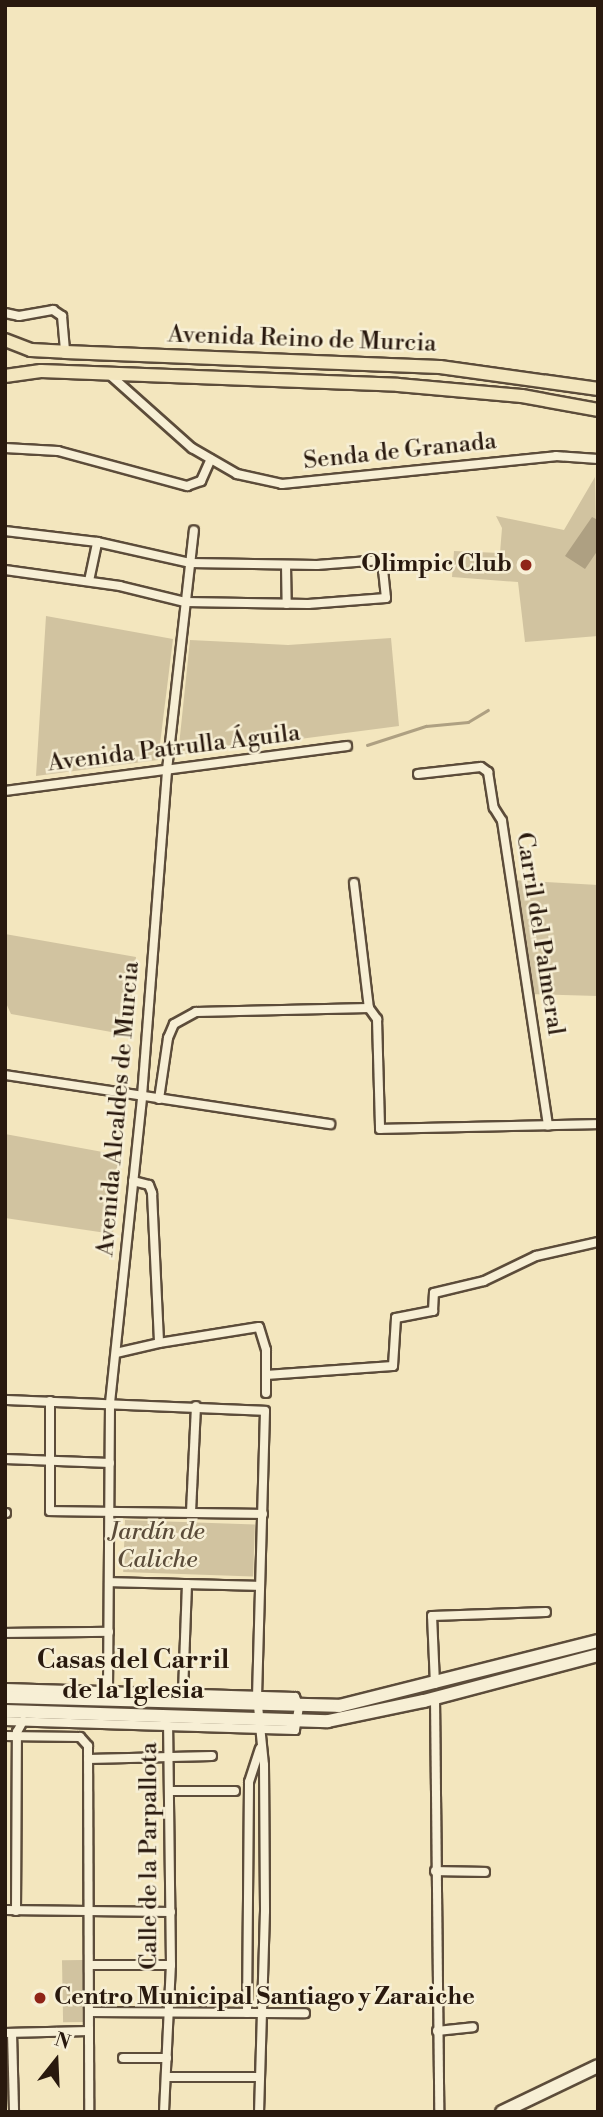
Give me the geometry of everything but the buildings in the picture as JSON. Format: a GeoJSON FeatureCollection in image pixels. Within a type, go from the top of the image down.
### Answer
{"type":"FeatureCollection","features":[{"type":"Feature","properties":{"kind":"main road","name":"Avenida Reino de Murcia"},"geometry":{"type":"LineString","coordinates":[[5,340],[31,349],[65,352],[440,366],[598,389]]}},
{"type":"Feature","properties":{"kind":"main road","name":"Avenida Reino de Murcia"},"geometry":{"type":"LineString","coordinates":[[5,376],[35,371],[446,388],[598,410]]}},
{"type":"Feature","properties":{"kind":"main road"},"geometry":{"type":"LineString","coordinates":[[5,1697],[258,1701],[299,1707],[339,1706],[598,1641]]}},
{"type":"Feature","properties":{"kind":"main road"},"geometry":{"type":"LineString","coordinates":[[5,1711],[261,1724],[357,1716],[598,1655]]}},
{"type":"Feature","properties":{"kind":"main road"},"geometry":{"type":"LineString","coordinates":[[502,2112],[598,2066]]}},
{"type":"Feature","properties":{"kind":"street"},"geometry":{"type":"LineString","coordinates":[[5,313],[19,316],[53,310],[62,316],[65,352]]}},
{"type":"Feature","properties":{"kind":"street","name":"Senda de Granada"},"geometry":{"type":"LineString","coordinates":[[110,374],[153,417],[211,459],[237,474],[282,484],[556,456],[598,459]]}},
{"type":"Feature","properties":{"kind":"street"},"geometry":{"type":"LineString","coordinates":[[7,448],[90,457],[187,486],[201,481],[211,459]]}},
{"type":"Feature","properties":{"kind":"street"},"geometry":{"type":"LineString","coordinates":[[5,531],[97,542],[190,563],[286,565],[382,561],[386,598],[287,604],[185,602],[89,581],[5,570]]}},
{"type":"Feature","properties":{"kind":"street","name":"Avenida Alcaldes de Murcia"},"geometry":{"type":"LineString","coordinates":[[108,1691],[110,1404],[142,1096],[167,770],[194,531]]}},
{"type":"Feature","properties":{"kind":"street"},"geometry":{"type":"LineString","coordinates":[[89,581],[97,542]]}},
{"type":"Feature","properties":{"kind":"street"},"geometry":{"type":"LineString","coordinates":[[286,565],[287,604]]}},
{"type":"Feature","properties":{"kind":"street","name":"Avenida Patrulla Águila"},"geometry":{"type":"LineString","coordinates":[[5,790],[347,746]]}},
{"type":"Feature","properties":{"kind":"street","name":"Carril del Palmeral"},"geometry":{"type":"LineString","coordinates":[[418,774],[460,767],[481,767],[488,772],[494,808],[502,821],[548,1126]]}},
{"type":"Feature","properties":{"kind":"street"},"geometry":{"type":"LineString","coordinates":[[354,883],[369,1008],[377,1019],[380,1129],[598,1124]]}},
{"type":"Feature","properties":{"kind":"street"},"geometry":{"type":"LineString","coordinates":[[159,1098],[174,1024],[196,1012],[369,1008]]}},
{"type":"Feature","properties":{"kind":"street"},"geometry":{"type":"LineString","coordinates":[[5,1075],[330,1124]]}},
{"type":"Feature","properties":{"kind":"street"},"geometry":{"type":"LineString","coordinates":[[133,1181],[149,1185],[152,1193],[159,1343]]}},
{"type":"Feature","properties":{"kind":"street"},"geometry":{"type":"LineString","coordinates":[[266,1375],[393,1366],[396,1318],[433,1311],[434,1293],[484,1281],[536,1256],[598,1242]]}},
{"type":"Feature","properties":{"kind":"street"},"geometry":{"type":"LineString","coordinates":[[116,1353],[159,1343],[259,1327],[266,1350],[266,1393]]}},
{"type":"Feature","properties":{"kind":"street"},"geometry":{"type":"LineString","coordinates":[[5,1399],[265,1410],[258,1701],[261,1724],[263,2013],[258,2112]]}},
{"type":"Feature","properties":{"kind":"street"},"geometry":{"type":"LineString","coordinates":[[50,1401],[50,1511],[110,1509],[263,1514]]}},
{"type":"Feature","properties":{"kind":"street"},"geometry":{"type":"LineString","coordinates":[[191,1512],[196,1406]]}},
{"type":"Feature","properties":{"kind":"street"},"geometry":{"type":"LineString","coordinates":[[5,1459],[110,1463]]}},
{"type":"Feature","properties":{"kind":"street"},"geometry":{"type":"LineString","coordinates":[[109,1581],[260,1586]]}},
{"type":"Feature","properties":{"kind":"street"},"geometry":{"type":"LineString","coordinates":[[183,1693],[187,1584]]}},
{"type":"Feature","properties":{"kind":"street"},"geometry":{"type":"LineString","coordinates":[[435,1684],[432,1616],[546,1612]]}},
{"type":"Feature","properties":{"kind":"street"},"geometry":{"type":"LineString","coordinates":[[5,1633],[109,1632]]}},
{"type":"Feature","properties":{"kind":"street"},"geometry":{"type":"LineString","coordinates":[[5,1688],[183,1693],[258,1701]]}},
{"type":"Feature","properties":{"kind":"street"},"geometry":{"type":"LineString","coordinates":[[435,1698],[439,2112]]}},
{"type":"Feature","properties":{"kind":"street"},"geometry":{"type":"LineString","coordinates":[[299,1707],[299,1720]]}},
{"type":"Feature","properties":{"kind":"street"},"geometry":{"type":"LineString","coordinates":[[5,1721],[168,1726],[261,1724]]}},
{"type":"Feature","properties":{"kind":"street"},"geometry":{"type":"LineString","coordinates":[[16,1911],[17,1736],[23,1721]]}},
{"type":"Feature","properties":{"kind":"street","name":"Calle de la Parpallota"},"geometry":{"type":"LineString","coordinates":[[163,2112],[171,1965],[171,1791],[168,1726]]}},
{"type":"Feature","properties":{"kind":"street"},"geometry":{"type":"LineString","coordinates":[[5,1736],[80,1737],[88,1746],[89,2112]]}},
{"type":"Feature","properties":{"kind":"street"},"geometry":{"type":"LineString","coordinates":[[247,2012],[249,1782],[261,1746]]}},
{"type":"Feature","properties":{"kind":"street"},"geometry":{"type":"LineString","coordinates":[[88,1759],[169,1760],[212,1756]]}},
{"type":"Feature","properties":{"kind":"street"},"geometry":{"type":"LineString","coordinates":[[171,1791],[235,1791]]}},
{"type":"Feature","properties":{"kind":"street"},"geometry":{"type":"LineString","coordinates":[[435,1871],[485,1872]]}},
{"type":"Feature","properties":{"kind":"street"},"geometry":{"type":"LineString","coordinates":[[5,1910],[171,1912]]}},
{"type":"Feature","properties":{"kind":"street"},"geometry":{"type":"LineString","coordinates":[[89,1965],[171,1965]]}},
{"type":"Feature","properties":{"kind":"street"},"geometry":{"type":"LineString","coordinates":[[89,2012],[305,2013]]}},
{"type":"Feature","properties":{"kind":"street"},"geometry":{"type":"LineString","coordinates":[[437,2031],[473,2027]]}},
{"type":"Feature","properties":{"kind":"street"},"geometry":{"type":"LineString","coordinates":[[14,2112],[8,2033],[89,2031]]}},
{"type":"Feature","properties":{"kind":"street"},"geometry":{"type":"LineString","coordinates":[[123,2058],[167,2058]]}},
{"type":"Feature","properties":{"kind":"street"},"geometry":{"type":"LineString","coordinates":[[166,2077],[260,2077]]}},
{"type":"Feature","properties":{"kind":"green space","name":"Olimpic Club"},"geometry":{"type":"Polygon","coordinates":[[[595,477],[598,636],[525,642],[518,582],[452,577],[454,551],[500,553],[502,528],[496,516],[564,530],[595,477]]]}},
{"type":"Feature","properties":{"kind":"green space"},"geometry":{"type":"Polygon","coordinates":[[[46,616],[173,639],[158,760],[36,776],[46,616]]]}},
{"type":"Feature","properties":{"kind":"green space"},"geometry":{"type":"Polygon","coordinates":[[[391,638],[399,726],[178,755],[190,640],[288,645],[391,638]]]}},
{"type":"Feature","properties":{"kind":"green space"},"geometry":{"type":"Polygon","coordinates":[[[511,880],[598,885],[598,996],[528,994],[511,880]]]}},
{"type":"Feature","properties":{"kind":"green space"},"geometry":{"type":"Polygon","coordinates":[[[5,934],[136,957],[128,1035],[11,1014],[5,1001],[5,934]]]}},
{"type":"Feature","properties":{"kind":"green space"},"geometry":{"type":"Polygon","coordinates":[[[5,1134],[119,1155],[113,1234],[5,1218],[5,1134]]]}},
{"type":"Feature","properties":{"kind":"green space","name":"Jardín de Caliche"},"geometry":{"type":"Polygon","coordinates":[[[125,1520],[255,1525],[253,1577],[123,1572],[125,1520]]]}},
{"type":"Feature","properties":{"kind":"green space"},"geometry":{"type":"Polygon","coordinates":[[[62,1960],[83,1960],[84,2022],[63,2022],[62,1960]]]}},
{"type":"Feature","properties":{"kind":"shaded area"},"geometry":{"type":"Polygon","coordinates":[[[592,517],[598,520],[598,550],[585,569],[565,556],[592,517]]]}},
{"type":"Feature","properties":{"kind":"waterway"},"geometry":{"type":"LineString","coordinates":[[367,745],[426,726],[468,722],[488,710]]}},
{"type":"Feature","properties":{"kind":"place","name":"Olimpic Club"},"geometry":{"type":"Point","coordinates":[526,565]}},
{"type":"Feature","properties":{"kind":"place","name":"Centro Municipal Santiago y Zaraiche"},"geometry":{"type":"Point","coordinates":[40,1998]}},
{"type":"Feature","properties":{"kind":"district","name":"Casas del Carril de la Iglesia"},"geometry":{"type":"Point","coordinates":[133,1676]}}]}
